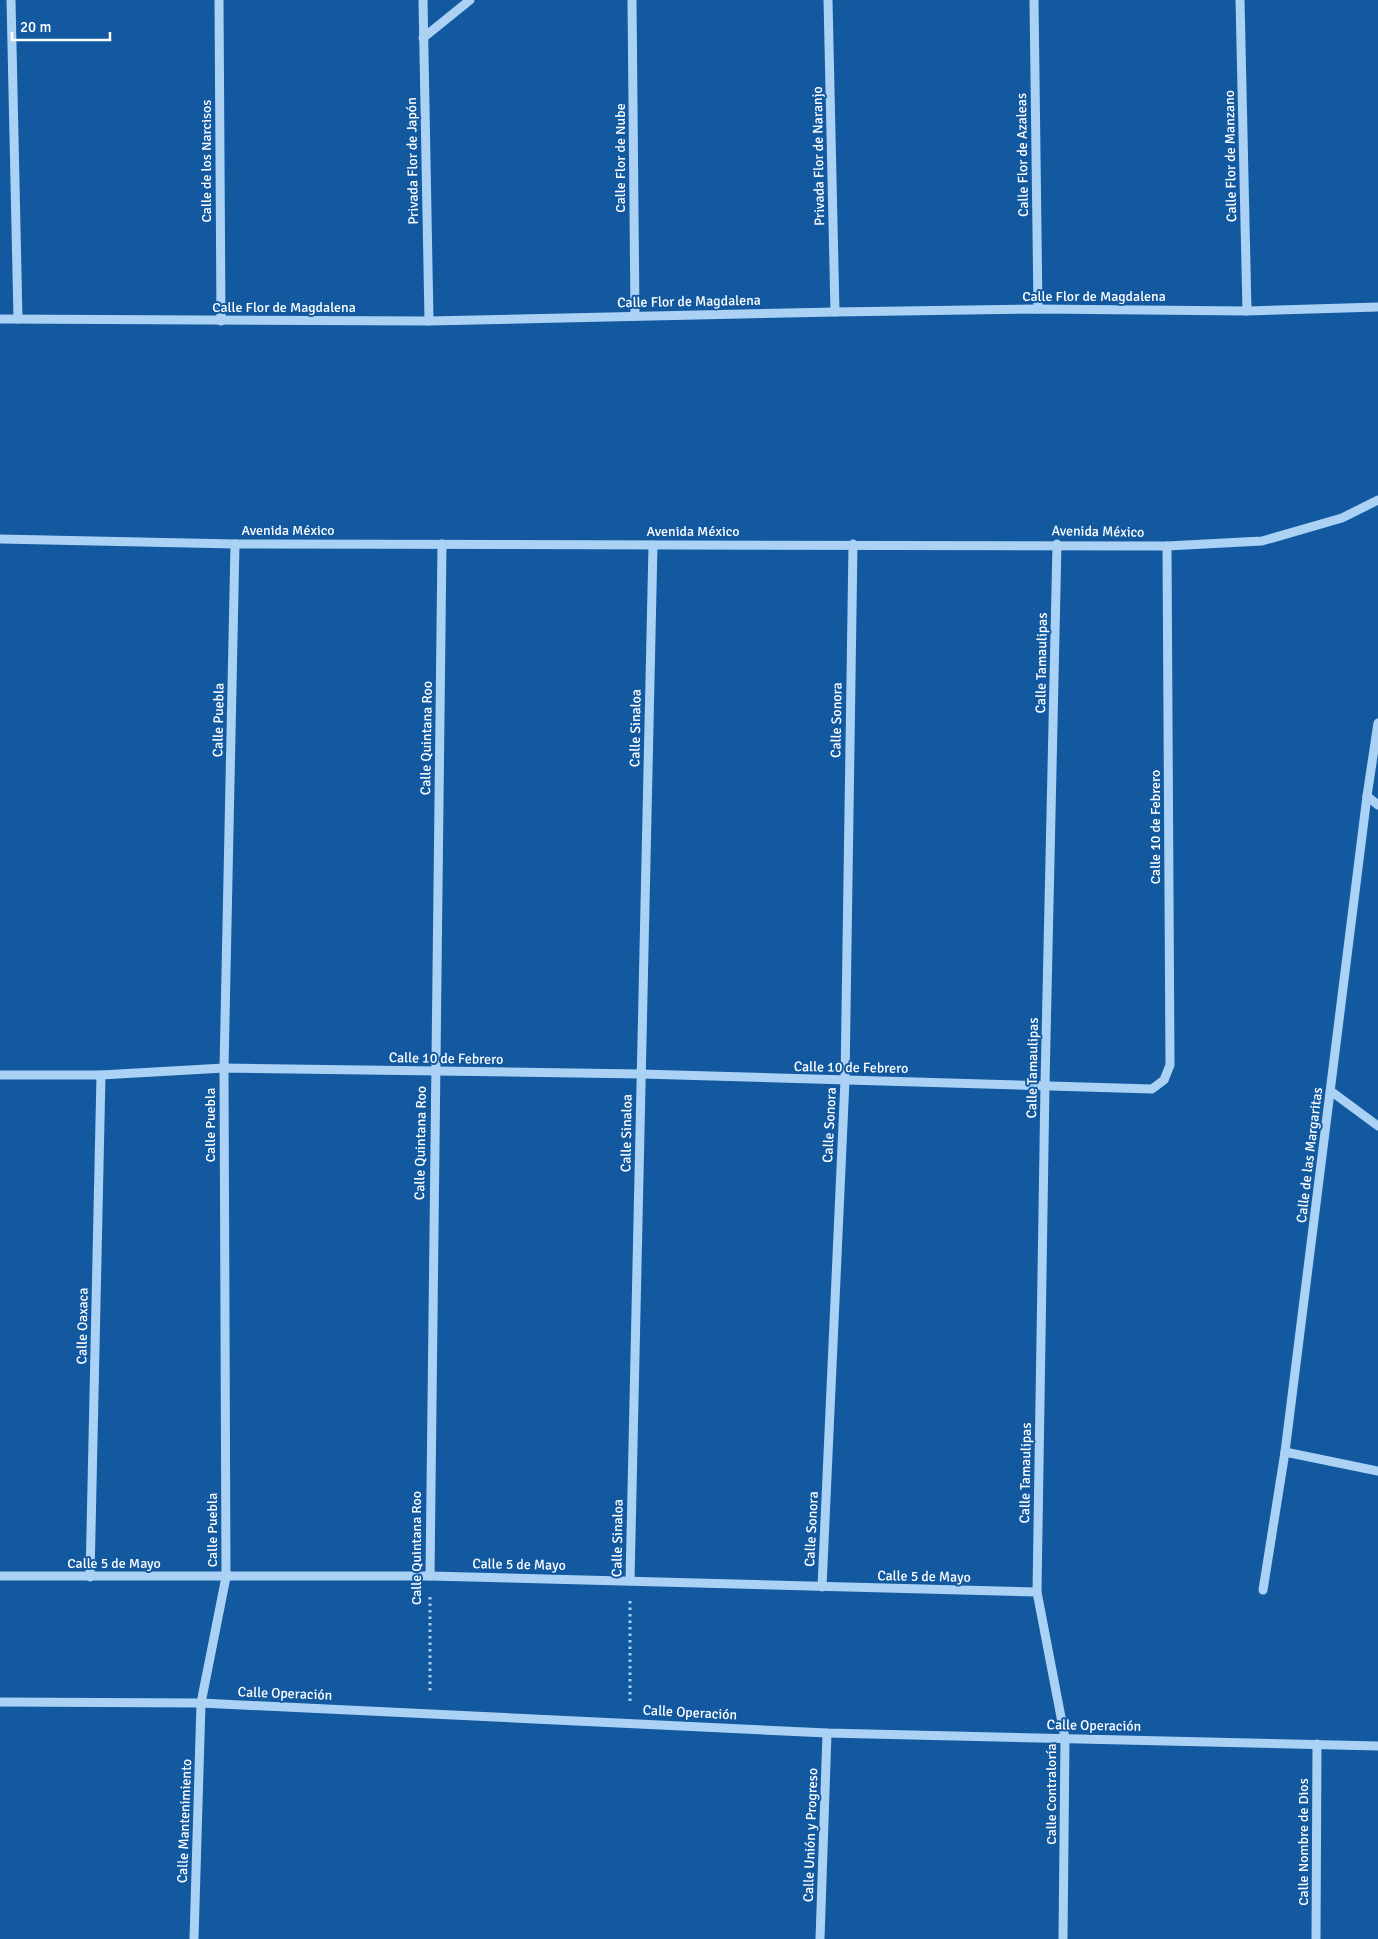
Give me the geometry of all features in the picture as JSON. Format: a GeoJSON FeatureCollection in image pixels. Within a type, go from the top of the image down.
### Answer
{"type":"FeatureCollection","features":[{"type":"Feature","properties":{"kind":"street"},"geometry":{"type":"LineString","coordinates":[[11,0],[18,319]]}},
{"type":"Feature","properties":{"kind":"street","name":"Calle de los Narcisos"},"geometry":{"type":"LineString","coordinates":[[219,0],[221,321]]}},
{"type":"Feature","properties":{"kind":"street","name":"Privada Flor de Japón"},"geometry":{"type":"LineString","coordinates":[[423,0],[430,321]]}},
{"type":"Feature","properties":{"kind":"street"},"geometry":{"type":"LineString","coordinates":[[423,38],[470,0]]}},
{"type":"Feature","properties":{"kind":"street","name":"Calle Flor de Nube"},"geometry":{"type":"LineString","coordinates":[[632,0],[635,316]]}},
{"type":"Feature","properties":{"kind":"street","name":"Privada Flor de Naranjo"},"geometry":{"type":"LineString","coordinates":[[828,0],[835,312]]}},
{"type":"Feature","properties":{"kind":"street","name":"Calle Flor de Azaleas"},"geometry":{"type":"LineString","coordinates":[[1034,0],[1038,309]]}},
{"type":"Feature","properties":{"kind":"street","name":"Calle Flor de Manzano"},"geometry":{"type":"LineString","coordinates":[[1240,0],[1247,311]]}},
{"type":"Feature","properties":{"kind":"street","name":"Calle Flor de Magdalena"},"geometry":{"type":"LineString","coordinates":[[0,319],[430,321],[1038,309],[1247,311],[1378,306]]}},
{"type":"Feature","properties":{"kind":"street","name":"Avenida México"},"geometry":{"type":"LineString","coordinates":[[0,540],[235,544],[1057,544],[1167,546],[1262,541],[1342,518],[1378,500]]}},
{"type":"Feature","properties":{"kind":"street","name":"Calle Puebla"},"geometry":{"type":"LineString","coordinates":[[201,1703],[226,1576],[224,1068],[235,544]]}},
{"type":"Feature","properties":{"kind":"street","name":"Calle Quintana Roo"},"geometry":{"type":"LineString","coordinates":[[430,1576],[434,1072],[442,544]]}},
{"type":"Feature","properties":{"kind":"street","name":"Calle Sonora"},"geometry":{"type":"LineString","coordinates":[[822,1587],[845,1080],[852,544]]}},
{"type":"Feature","properties":{"kind":"street","name":"Calle Tamaulipas"},"geometry":{"type":"LineString","coordinates":[[1037,1592],[1045,1084],[1057,544]]}},
{"type":"Feature","properties":{"kind":"street","name":"Calle Sinaloa"},"geometry":{"type":"LineString","coordinates":[[630,1581],[653,545]]}},
{"type":"Feature","properties":{"kind":"street","name":"Calle 10 de Febrero"},"geometry":{"type":"LineString","coordinates":[[0,1075],[101,1075],[224,1068],[641,1074],[1045,1084],[1152,1089],[1164,1080],[1170,1064],[1167,546]]}},
{"type":"Feature","properties":{"kind":"street","name":"Calle de las Margaritas"},"geometry":{"type":"LineString","coordinates":[[1263,1590],[1285,1452],[1332,1092],[1367,796],[1378,723]]}},
{"type":"Feature","properties":{"kind":"street"},"geometry":{"type":"LineString","coordinates":[[1367,796],[1378,805]]}},
{"type":"Feature","properties":{"kind":"street","name":"Calle Oaxaca"},"geometry":{"type":"LineString","coordinates":[[90,1577],[101,1075]]}},
{"type":"Feature","properties":{"kind":"street"},"geometry":{"type":"LineString","coordinates":[[1332,1092],[1378,1126]]}},
{"type":"Feature","properties":{"kind":"street"},"geometry":{"type":"LineString","coordinates":[[1285,1452],[1378,1471]]}},
{"type":"Feature","properties":{"kind":"street","name":"Calle 5 de Mayo"},"geometry":{"type":"LineString","coordinates":[[0,1576],[430,1576],[1037,1592]]}},
{"type":"Feature","properties":{"kind":"street","name":"Calle Contraloría"},"geometry":{"type":"LineString","coordinates":[[1037,1592],[1065,1738],[1064,1939]]}},
{"type":"Feature","properties":{"kind":"street","name":"Calle Operación"},"geometry":{"type":"LineString","coordinates":[[0,1702],[201,1703],[630,1722],[828,1733],[1378,1746]]}},
{"type":"Feature","properties":{"kind":"street","name":"Calle Mantenimiento"},"geometry":{"type":"LineString","coordinates":[[194,1939],[201,1703]]}},
{"type":"Feature","properties":{"kind":"street","name":"Calle Unión y Progreso"},"geometry":{"type":"LineString","coordinates":[[820,1939],[828,1733]]}},
{"type":"Feature","properties":{"kind":"street","name":"Calle Nombre de Dios"},"geometry":{"type":"LineString","coordinates":[[1316,1939],[1317,1744]]}},
{"type":"Feature","properties":{"kind":"path","name":"Calle Quintana Roo"},"geometry":{"type":"LineString","coordinates":[[430,1576],[430,1713]]}},
{"type":"Feature","properties":{"kind":"path","name":"Calle Sinaloa"},"geometry":{"type":"LineString","coordinates":[[630,1581],[630,1722]]}}]}
